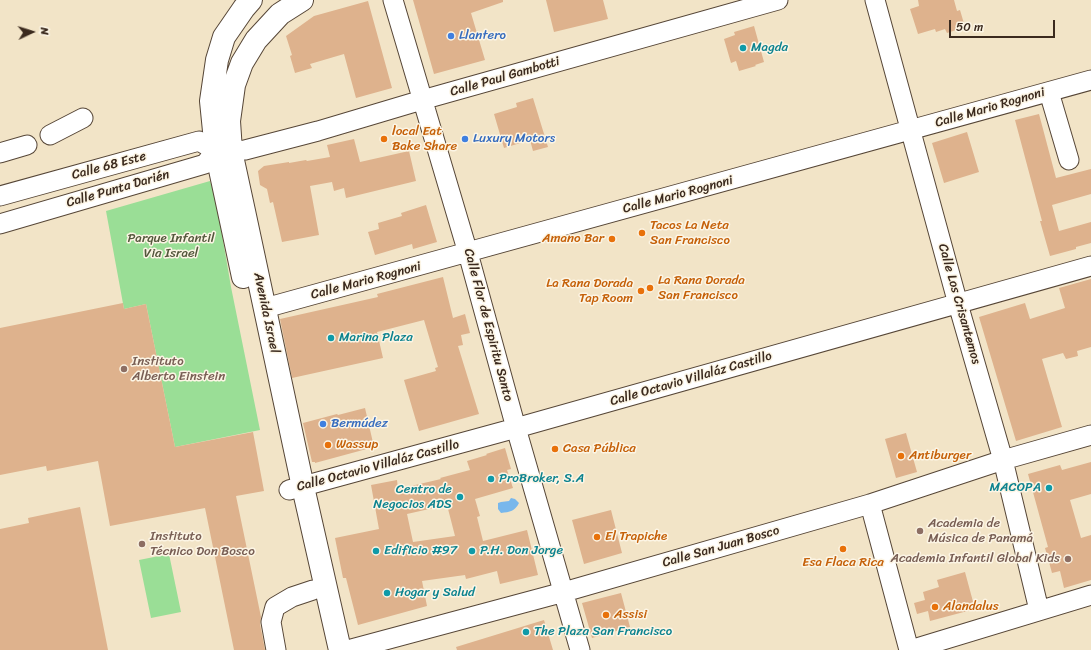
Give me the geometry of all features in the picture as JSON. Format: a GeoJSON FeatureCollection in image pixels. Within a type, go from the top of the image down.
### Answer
{"type":"FeatureCollection","features":[{"type":"Feature","properties":{"kind":"main road","name":"Avenida Israel"},"geometry":{"type":"LineString","coordinates":[[251,0],[224,37],[217,60],[211,100],[296,488],[340,650]]}},
{"type":"Feature","properties":{"kind":"main road","name":"Avenida Israel"},"geometry":{"type":"LineString","coordinates":[[302,0],[280,14],[256,40],[242,63],[234,85],[223,151],[265,308],[313,590],[326,650]]}},
{"type":"Feature","properties":{"kind":"street","name":"Calle Flor de Espiritu Santo"},"geometry":{"type":"LineString","coordinates":[[393,0],[468,253],[516,428],[580,650]]}},
{"type":"Feature","properties":{"kind":"street","name":"Calle Paul Gambotti"},"geometry":{"type":"LineString","coordinates":[[223,151],[245,150],[318,132],[422,100],[778,0]]}},
{"type":"Feature","properties":{"kind":"street","name":"Calle Los Crisantemos"},"geometry":{"type":"LineString","coordinates":[[875,0],[958,304],[1003,460],[1039,610]]}},
{"type":"Feature","properties":{"kind":"street","name":"Calle Mario Rognoni"},"geometry":{"type":"LineString","coordinates":[[265,308],[911,131],[1091,80]]}},
{"type":"Feature","properties":{"kind":"street"},"geometry":{"type":"LineString","coordinates":[[1049,92],[1068,160]]}},
{"type":"Feature","properties":{"kind":"street"},"geometry":{"type":"LineString","coordinates":[[50,135],[83,118]]}},
{"type":"Feature","properties":{"kind":"street","name":"Calle 68 Este"},"geometry":{"type":"LineString","coordinates":[[0,196],[199,141],[223,151]]}},
{"type":"Feature","properties":{"kind":"street"},"geometry":{"type":"LineString","coordinates":[[0,153],[27,145]]}},
{"type":"Feature","properties":{"kind":"street","name":"Calle Punta Darién"},"geometry":{"type":"LineString","coordinates":[[0,224],[204,164],[223,151]]}},
{"type":"Feature","properties":{"kind":"street"},"geometry":{"type":"LineString","coordinates":[[126,162],[132,185]]}},
{"type":"Feature","properties":{"kind":"street","name":"Calle Octavio Villaláz Castillo"},"geometry":{"type":"LineString","coordinates":[[296,488],[516,428],[1091,266]]}},
{"type":"Feature","properties":{"kind":"street","name":"Calle San Juan Bosco"},"geometry":{"type":"LineString","coordinates":[[348,650],[564,592],[870,504],[1003,460],[1091,435]]}},
{"type":"Feature","properties":{"kind":"street"},"geometry":{"type":"LineString","coordinates":[[870,504],[909,650],[1091,595]]}},
{"type":"Feature","properties":{"kind":"street"},"geometry":{"type":"LineString","coordinates":[[276,650],[271,622],[275,607],[292,597],[313,590]]}},
{"type":"Feature","properties":{"kind":"green space","name":"Parque Infantil Via Israel"},"geometry":{"type":"Polygon","coordinates":[[[210,181],[216,199],[231,287],[260,430],[175,447],[146,304],[124,309],[106,211],[210,181]]]}},
{"type":"Feature","properties":{"kind":"green space"},"geometry":{"type":"Polygon","coordinates":[[[169,554],[181,612],[151,618],[139,560],[169,554]]]}},
{"type":"Feature","properties":{"kind":"water"},"geometry":{"type":"Polygon","coordinates":[[[511,498],[515,499],[519,503],[516,508],[512,511],[501,513],[498,509],[498,503],[509,501],[511,498]]]}},
{"type":"Feature","properties":{"kind":"building","name":"Llantero"},"geometry":{"type":"Polygon","coordinates":[[[413,0],[503,0],[503,2],[471,13],[485,60],[434,74],[413,0]]]}},
{"type":"Feature","properties":{"kind":"building"},"geometry":{"type":"Polygon","coordinates":[[[546,0],[603,0],[608,19],[554,32],[546,0]]]}},
{"type":"Feature","properties":{"kind":"building"},"geometry":{"type":"Polygon","coordinates":[[[918,0],[954,0],[957,11],[960,10],[965,27],[947,33],[945,29],[936,32],[935,29],[918,34],[910,9],[919,6],[918,0]]]}},
{"type":"Feature","properties":{"kind":"building"},"geometry":{"type":"Polygon","coordinates":[[[368,1],[392,88],[356,98],[344,54],[310,64],[312,68],[295,73],[290,56],[292,55],[286,36],[314,16],[368,1]]]}},
{"type":"Feature","properties":{"kind":"building","name":"Magda"},"geometry":{"type":"Polygon","coordinates":[[[754,26],[764,62],[739,71],[736,61],[731,63],[724,39],[735,35],[734,32],[754,26]]]}},
{"type":"Feature","properties":{"kind":"building"},"geometry":{"type":"Polygon","coordinates":[[[533,98],[548,147],[533,151],[530,140],[504,148],[494,114],[517,107],[516,103],[533,98]]]}},
{"type":"Feature","properties":{"kind":"building"},"geometry":{"type":"Polygon","coordinates":[[[1039,114],[1056,178],[1091,169],[1091,194],[1052,205],[1059,231],[1091,222],[1091,243],[1050,256],[1015,120],[1039,114]]]}},
{"type":"Feature","properties":{"kind":"building"},"geometry":{"type":"Polygon","coordinates":[[[967,132],[979,172],[944,183],[932,143],[967,132]]]}},
{"type":"Feature","properties":{"kind":"building"},"geometry":{"type":"Polygon","coordinates":[[[354,139],[360,162],[409,151],[416,181],[346,198],[344,188],[334,191],[332,182],[310,186],[319,235],[282,242],[273,202],[270,203],[267,189],[260,185],[258,171],[264,166],[330,157],[327,145],[354,139]]]}},
{"type":"Feature","properties":{"kind":"building"},"geometry":{"type":"Polygon","coordinates":[[[426,205],[437,242],[413,249],[412,244],[375,255],[368,232],[379,229],[378,223],[402,216],[401,213],[426,205]]]}},
{"type":"Feature","properties":{"kind":"building"},"geometry":{"type":"Polygon","coordinates":[[[443,277],[453,318],[465,314],[470,333],[461,335],[463,345],[458,346],[479,414],[419,431],[404,380],[436,371],[435,368],[438,367],[424,320],[377,332],[383,358],[292,378],[280,319],[378,297],[377,294],[443,277]]]}},
{"type":"Feature","properties":{"kind":"building"},"geometry":{"type":"Polygon","coordinates":[[[1091,279],[1091,347],[1077,351],[1078,356],[1066,359],[1063,353],[1042,359],[1062,427],[1016,441],[979,317],[1025,303],[1030,319],[1065,308],[1059,288],[1091,279]]]}},
{"type":"Feature","properties":{"kind":"building"},"geometry":{"type":"Polygon","coordinates":[[[123,303],[124,309],[146,304],[175,447],[253,432],[264,491],[236,496],[261,617],[260,624],[265,650],[234,650],[205,508],[110,526],[98,461],[47,471],[46,466],[0,475],[0,328],[123,303]]]}},
{"type":"Feature","properties":{"kind":"building"},"geometry":{"type":"Polygon","coordinates":[[[365,408],[374,447],[315,463],[312,462],[303,423],[365,408]]]}},
{"type":"Feature","properties":{"kind":"building","name":"Antiburger"},"geometry":{"type":"Polygon","coordinates":[[[906,433],[917,472],[896,478],[885,439],[906,433]]]}},
{"type":"Feature","properties":{"kind":"building"},"geometry":{"type":"Polygon","coordinates":[[[505,448],[511,469],[507,470],[513,488],[475,499],[480,516],[477,517],[483,541],[527,530],[538,575],[500,584],[497,571],[466,579],[465,575],[422,581],[427,606],[358,625],[346,578],[343,578],[335,538],[379,529],[371,485],[397,480],[398,489],[441,479],[440,478],[470,470],[467,461],[487,455],[486,454],[505,448]],[[447,505],[407,514],[413,542],[455,536],[447,505]]]}},
{"type":"Feature","properties":{"kind":"building"},"geometry":{"type":"Polygon","coordinates":[[[1091,462],[1091,494],[1070,500],[1081,538],[1091,535],[1091,580],[1064,588],[1060,571],[1052,573],[1045,548],[1048,547],[1028,474],[1060,465],[1062,470],[1091,462]]]}},
{"type":"Feature","properties":{"kind":"building"},"geometry":{"type":"Polygon","coordinates":[[[80,507],[108,650],[0,650],[0,529],[29,523],[28,518],[80,507]]]}},
{"type":"Feature","properties":{"kind":"building","name":"El Trapiche"},"geometry":{"type":"Polygon","coordinates":[[[611,510],[622,553],[584,564],[572,520],[611,510]]]}},
{"type":"Feature","properties":{"kind":"building"},"geometry":{"type":"Polygon","coordinates":[[[965,572],[975,609],[930,621],[928,611],[917,614],[914,603],[925,600],[923,592],[939,587],[937,580],[965,572]]]}},
{"type":"Feature","properties":{"kind":"building","name":"Assisi"},"geometry":{"type":"Polygon","coordinates":[[[621,593],[630,627],[592,638],[582,603],[621,593]]]}},
{"type":"Feature","properties":{"kind":"building","name":"The Plaza San Francisco"},"geometry":{"type":"Polygon","coordinates":[[[544,620],[553,650],[457,650],[456,647],[544,620]]]}},
{"type":"Feature","properties":{"kind":"place","name":"Llantero"},"geometry":{"type":"Point","coordinates":[451,36]}},
{"type":"Feature","properties":{"kind":"place","name":"Magda"},"geometry":{"type":"Point","coordinates":[743,48]}},
{"type":"Feature","properties":{"kind":"place","name":"local Eat Bake Share"},"geometry":{"type":"Point","coordinates":[384,139]}},
{"type":"Feature","properties":{"kind":"place","name":"Luxury Motors"},"geometry":{"type":"Point","coordinates":[465,139]}},
{"type":"Feature","properties":{"kind":"place","name":"Tacos La Neta San Francisco"},"geometry":{"type":"Point","coordinates":[642,233]}},
{"type":"Feature","properties":{"kind":"place","name":"Amano Bar"},"geometry":{"type":"Point","coordinates":[612,239]}},
{"type":"Feature","properties":{"kind":"place","name":"La Rana Dorada San Francisco"},"geometry":{"type":"Point","coordinates":[650,288]}},
{"type":"Feature","properties":{"kind":"place","name":"La Rana Dorada Tap Room"},"geometry":{"type":"Point","coordinates":[641,291]}},
{"type":"Feature","properties":{"kind":"place","name":"Marina Plaza"},"geometry":{"type":"Point","coordinates":[331,338]}},
{"type":"Feature","properties":{"kind":"place","name":"Instituto Alberto Einstein"},"geometry":{"type":"Point","coordinates":[124,369]}},
{"type":"Feature","properties":{"kind":"place","name":"Bermúdez"},"geometry":{"type":"Point","coordinates":[323,424]}},
{"type":"Feature","properties":{"kind":"place","name":"Wassup"},"geometry":{"type":"Point","coordinates":[328,445]}},
{"type":"Feature","properties":{"kind":"place","name":"Casa Pública"},"geometry":{"type":"Point","coordinates":[555,449]}},
{"type":"Feature","properties":{"kind":"place","name":"Antiburger"},"geometry":{"type":"Point","coordinates":[901,456]}},
{"type":"Feature","properties":{"kind":"place","name":"ProBroker, S.A"},"geometry":{"type":"Point","coordinates":[491,479]}},
{"type":"Feature","properties":{"kind":"place","name":"MACOPA"},"geometry":{"type":"Point","coordinates":[1049,488]}},
{"type":"Feature","properties":{"kind":"place","name":"Centro de Negocios ADS"},"geometry":{"type":"Point","coordinates":[460,497]}},
{"type":"Feature","properties":{"kind":"place","name":"Academia de Música de Panamá"},"geometry":{"type":"Point","coordinates":[920,531]}},
{"type":"Feature","properties":{"kind":"place","name":"El Trapiche"},"geometry":{"type":"Point","coordinates":[597,537]}},
{"type":"Feature","properties":{"kind":"place","name":"Instituto Técnico Don Bosco"},"geometry":{"type":"Point","coordinates":[142,544]}},
{"type":"Feature","properties":{"kind":"place","name":"Esa Flaca Rica"},"geometry":{"type":"Point","coordinates":[843,549]}},
{"type":"Feature","properties":{"kind":"place","name":"Edificio #97"},"geometry":{"type":"Point","coordinates":[376,551]}},
{"type":"Feature","properties":{"kind":"place","name":"P.H. Don Jorge"},"geometry":{"type":"Point","coordinates":[472,551]}},
{"type":"Feature","properties":{"kind":"place","name":"Academia Infantil Global Kids"},"geometry":{"type":"Point","coordinates":[1068,559]}},
{"type":"Feature","properties":{"kind":"place","name":"Hogar y Salud"},"geometry":{"type":"Point","coordinates":[387,593]}},
{"type":"Feature","properties":{"kind":"place","name":"Alandalus"},"geometry":{"type":"Point","coordinates":[935,607]}},
{"type":"Feature","properties":{"kind":"place","name":"Assisi"},"geometry":{"type":"Point","coordinates":[606,615]}},
{"type":"Feature","properties":{"kind":"place","name":"The Plaza San Francisco"},"geometry":{"type":"Point","coordinates":[526,632]}}]}
